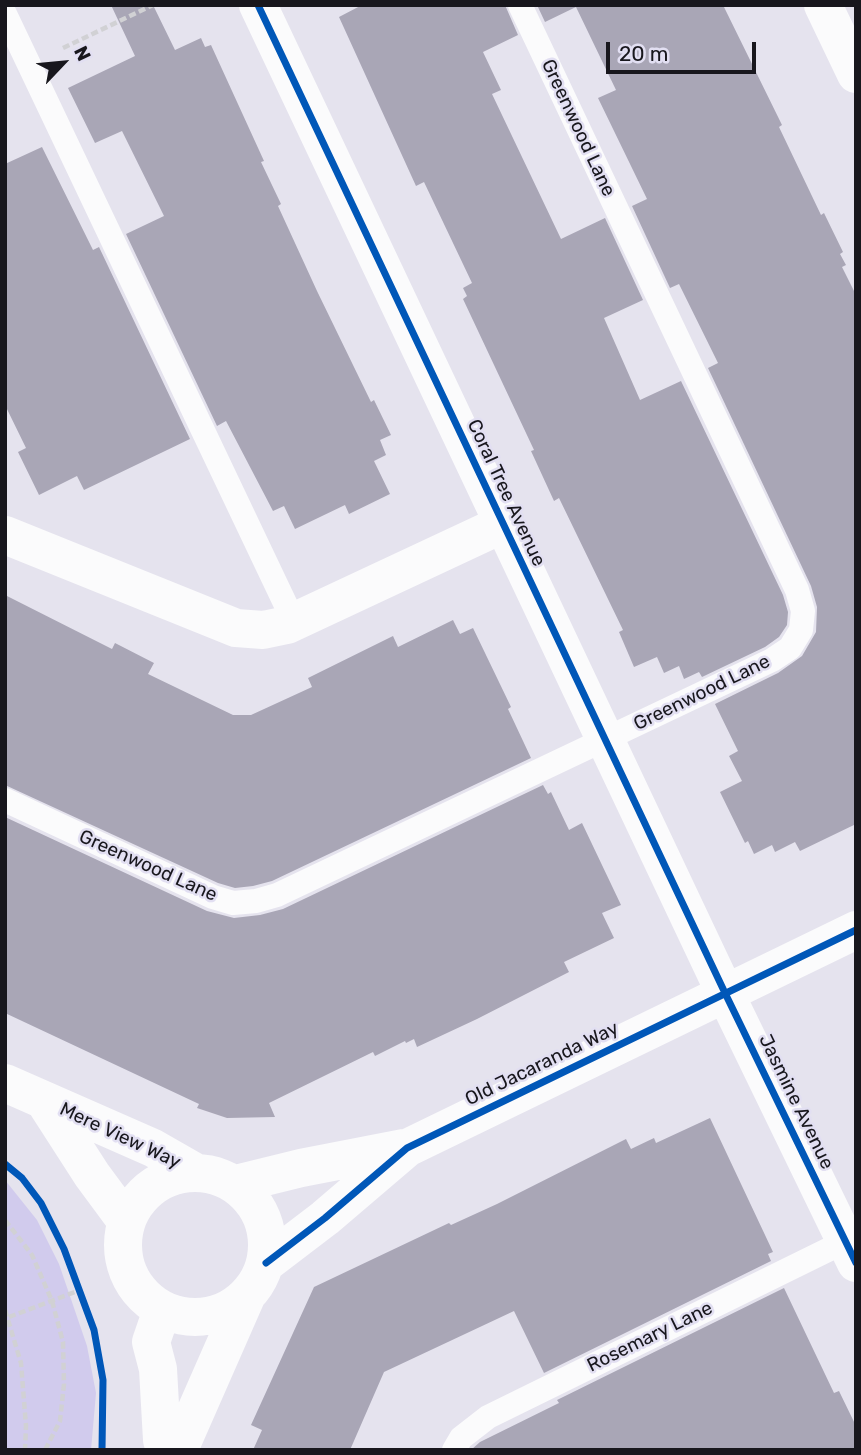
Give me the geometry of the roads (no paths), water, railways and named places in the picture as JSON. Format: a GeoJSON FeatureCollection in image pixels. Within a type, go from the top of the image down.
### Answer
{"type":"FeatureCollection","features":[{"type":"Feature","properties":{"kind":"street","name":"Coral Tree Avenue"},"geometry":{"type":"LineString","coordinates":[[258,5],[725,993]]}},
{"type":"Feature","properties":{"kind":"street"},"geometry":{"type":"LineString","coordinates":[[823,5],[856,74]]}},
{"type":"Feature","properties":{"kind":"street","name":"Coral Tree Avenue"},"geometry":{"type":"LineString","coordinates":[[5,535],[236,628],[263,630],[294,622],[503,523]]}},
{"type":"Feature","properties":{"kind":"street","name":"Old Jacaranda Way"},"geometry":{"type":"LineString","coordinates":[[266,1263],[325,1218],[407,1148],[856,930]]}},
{"type":"Feature","properties":{"kind":"street","name":"Jasmine Avenue"},"geometry":{"type":"LineString","coordinates":[[725,993],[852,1247]]}},
{"type":"Feature","properties":{"kind":"street","name":"Mere View Way"},"geometry":{"type":"LineString","coordinates":[[5,1083],[153,1148],[195,1172]]}},
{"type":"Feature","properties":{"kind":"street","name":"Mere View Way"},"geometry":{"type":"LineString","coordinates":[[46,1102],[92,1175],[126,1221]]}},
{"type":"Feature","properties":{"kind":"street","name":"Old Jacaranda Way"},"geometry":{"type":"LineString","coordinates":[[236,1184],[301,1168],[407,1148]]}},
{"type":"Feature","properties":{"kind":"street"},"geometry":{"type":"LineString","coordinates":[[175,1450],[181,1445],[246,1297],[258,1281],[266,1263],[268,1241],[263,1219],[252,1200],[236,1184],[216,1175],[195,1172],[173,1175],[153,1185],[137,1201],[126,1221],[123,1241],[124,1262],[132,1281],[145,1298],[162,1310],[184,1317],[206,1317],[228,1310],[246,1297]]}},
{"type":"Feature","properties":{"kind":"street"},"geometry":{"type":"LineString","coordinates":[[162,1310],[151,1342],[158,1369],[162,1440],[165,1450]]}},
{"type":"Feature","properties":{"kind":"lane","name":"Greenwood Lane"},"geometry":{"type":"LineString","coordinates":[[5,800],[213,897],[233,903],[256,901],[277,895],[772,660],[790,648],[801,631],[803,611],[797,590],[520,5]]}},
{"type":"Feature","properties":{"kind":"lane"},"geometry":{"type":"LineString","coordinates":[[5,14],[294,622]]}},
{"type":"Feature","properties":{"kind":"lane","name":"Rosemary Lane"},"geometry":{"type":"LineString","coordinates":[[454,1450],[461,1438],[488,1417],[852,1247]]}}]}
